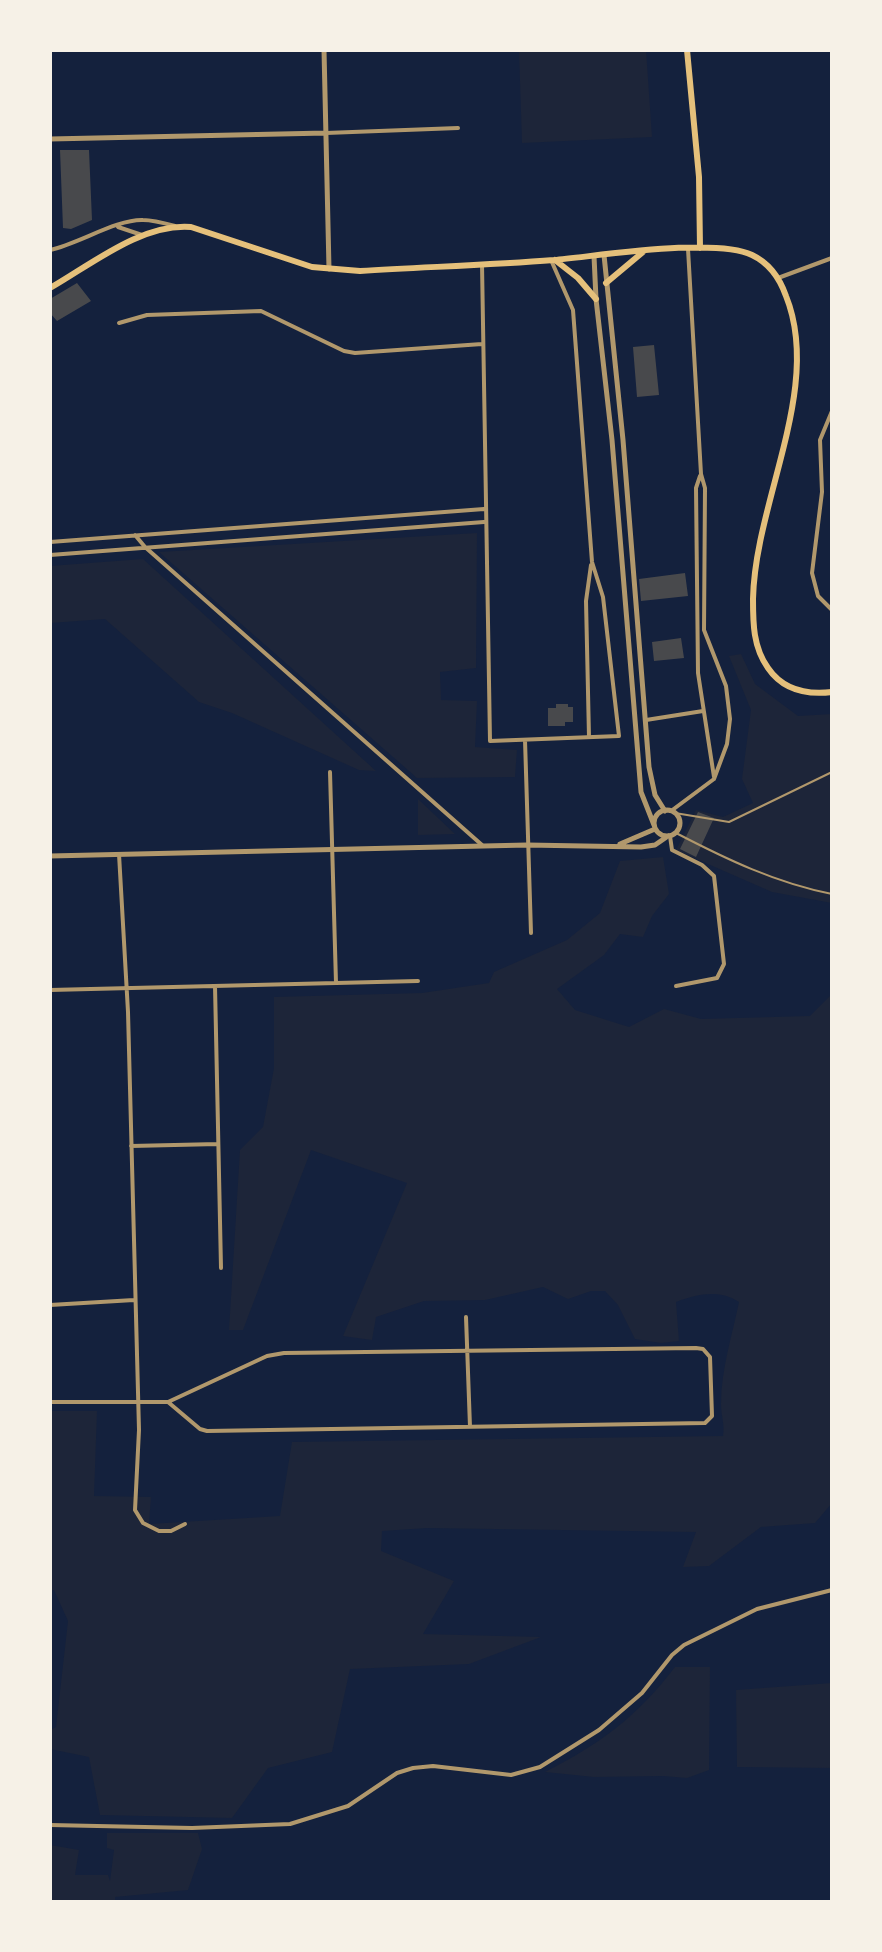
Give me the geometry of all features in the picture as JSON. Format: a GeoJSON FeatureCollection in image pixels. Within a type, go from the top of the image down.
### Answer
{"type":"FeatureCollection","features":[{"type":"Feature","properties":{"kind":"main road"},"geometry":{"type":"LineString","coordinates":[[687,50],[699,177],[700,248]]}},
{"type":"Feature","properties":{"kind":"main road"},"geometry":{"type":"LineString","coordinates":[[50,288],[142,235],[175,226],[191,227],[296,263],[329,270],[553,260],[700,248],[726,248],[753,255],[778,278],[794,320],[798,364],[791,412],[758,543],[753,630],[758,650],[775,677],[800,692],[832,692]]}},
{"type":"Feature","properties":{"kind":"main road"},"geometry":{"type":"LineString","coordinates":[[606,283],[643,252]]}},
{"type":"Feature","properties":{"kind":"main road"},"geometry":{"type":"LineString","coordinates":[[553,260],[578,278],[596,299]]}},
{"type":"Feature","properties":{"kind":"street"},"geometry":{"type":"LineString","coordinates":[[324,50],[329,270]]}},
{"type":"Feature","properties":{"kind":"street"},"geometry":{"type":"LineString","coordinates":[[50,139],[458,128]]}},
{"type":"Feature","properties":{"kind":"street"},"geometry":{"type":"LineString","coordinates":[[50,250],[141,220],[175,226]]}},
{"type":"Feature","properties":{"kind":"street"},"geometry":{"type":"LineString","coordinates":[[116,227],[142,235]]}},
{"type":"Feature","properties":{"kind":"street"},"geometry":{"type":"LineString","coordinates":[[615,846],[654,827],[658,814],[670,812],[714,779],[727,744],[730,704],[704,630],[705,488],[701,474],[688,249]]}},
{"type":"Feature","properties":{"kind":"street"},"geometry":{"type":"LineString","coordinates":[[50,856],[655,845],[671,835],[680,825],[655,795],[651,782],[623,440],[604,255]]}},
{"type":"Feature","properties":{"kind":"street"},"geometry":{"type":"LineString","coordinates":[[594,256],[618,501],[641,792],[654,827],[660,835],[671,835]]}},
{"type":"Feature","properties":{"kind":"street"},"geometry":{"type":"LineString","coordinates":[[778,278],[832,258]]}},
{"type":"Feature","properties":{"kind":"street"},"geometry":{"type":"LineString","coordinates":[[553,260],[556,276],[573,310],[592,562],[586,601],[589,737]]}},
{"type":"Feature","properties":{"kind":"street"},"geometry":{"type":"LineString","coordinates":[[481,264],[490,741],[619,736],[603,597],[592,562]]}},
{"type":"Feature","properties":{"kind":"street"},"geometry":{"type":"LineString","coordinates":[[119,323],[147,315],[249,310],[271,314],[344,351],[355,353],[483,344]]}},
{"type":"Feature","properties":{"kind":"street"},"geometry":{"type":"LineString","coordinates":[[598,318],[609,317]]}},
{"type":"Feature","properties":{"kind":"street"},"geometry":{"type":"LineString","coordinates":[[606,380],[616,379]]}},
{"type":"Feature","properties":{"kind":"street"},"geometry":{"type":"LineString","coordinates":[[832,411],[820,440],[822,492],[812,573],[818,596],[832,610]]}},
{"type":"Feature","properties":{"kind":"street"},"geometry":{"type":"LineString","coordinates":[[612,440],[623,440]]}},
{"type":"Feature","properties":{"kind":"street"},"geometry":{"type":"LineString","coordinates":[[701,474],[696,488],[695,630],[698,673],[714,779]]}},
{"type":"Feature","properties":{"kind":"street"},"geometry":{"type":"LineString","coordinates":[[618,501],[628,500]]}},
{"type":"Feature","properties":{"kind":"street"},"geometry":{"type":"LineString","coordinates":[[50,542],[484,509]]}},
{"type":"Feature","properties":{"kind":"street"},"geometry":{"type":"LineString","coordinates":[[329,521],[330,533]]}},
{"type":"Feature","properties":{"kind":"street"},"geometry":{"type":"LineString","coordinates":[[50,555],[484,522]]}},
{"type":"Feature","properties":{"kind":"street"},"geometry":{"type":"LineString","coordinates":[[283,524],[285,537]]}},
{"type":"Feature","properties":{"kind":"street"},"geometry":{"type":"LineString","coordinates":[[135,535],[483,846]]}},
{"type":"Feature","properties":{"kind":"street"},"geometry":{"type":"LineString","coordinates":[[622,560],[633,560]]}},
{"type":"Feature","properties":{"kind":"street"},"geometry":{"type":"LineString","coordinates":[[627,623],[638,622]]}},
{"type":"Feature","properties":{"kind":"street"},"geometry":{"type":"LineString","coordinates":[[646,720],[703,711]]}},
{"type":"Feature","properties":{"kind":"street"},"geometry":{"type":"LineString","coordinates":[[525,740],[531,933]]}},
{"type":"Feature","properties":{"kind":"street"},"geometry":{"type":"LineString","coordinates":[[637,743],[647,743]]}},
{"type":"Feature","properties":{"kind":"street"},"geometry":{"type":"LineString","coordinates":[[330,772],[336,983]]}},
{"type":"Feature","properties":{"kind":"street"},"geometry":{"type":"LineString","coordinates":[[671,835],[672,850],[702,865],[714,876],[724,964],[717,978],[676,986]]}},
{"type":"Feature","properties":{"kind":"street"},"geometry":{"type":"LineString","coordinates":[[119,854],[126,987],[139,1446],[135,1510],[143,1523],[159,1531],[171,1531],[185,1524]]}},
{"type":"Feature","properties":{"kind":"street"},"geometry":{"type":"LineString","coordinates":[[50,990],[418,981]]}},
{"type":"Feature","properties":{"kind":"street"},"geometry":{"type":"LineString","coordinates":[[215,986],[221,1268]]}},
{"type":"Feature","properties":{"kind":"street"},"geometry":{"type":"LineString","coordinates":[[131,1146],[218,1144]]}},
{"type":"Feature","properties":{"kind":"street"},"geometry":{"type":"LineString","coordinates":[[50,1305],[134,1300]]}},
{"type":"Feature","properties":{"kind":"street"},"geometry":{"type":"LineString","coordinates":[[466,1317],[470,1428]]}},
{"type":"Feature","properties":{"kind":"street"},"geometry":{"type":"LineString","coordinates":[[50,1402],[168,1402],[267,1356],[284,1353],[696,1348],[703,1349],[710,1357],[712,1416],[705,1423],[207,1431],[200,1429],[168,1402]]}},
{"type":"Feature","properties":{"kind":"street"},"geometry":{"type":"LineString","coordinates":[[50,1825],[192,1828],[290,1824],[348,1806],[397,1773],[413,1768],[433,1766],[511,1775],[540,1767],[599,1730],[642,1693],[672,1655],[684,1645],[757,1609],[832,1590]]}},
{"type":"Feature","properties":{"kind":"lane"},"geometry":{"type":"LineString","coordinates":[[670,812],[729,822],[832,772]]}},
{"type":"Feature","properties":{"kind":"lane"},"geometry":{"type":"LineString","coordinates":[[671,835],[800,888],[832,894]]}},
{"type":"Feature","properties":{"kind":"shaded area"},"geometry":{"type":"Polygon","coordinates":[[[519,50],[646,50],[652,137],[522,143],[519,50]]]}},
{"type":"Feature","properties":{"kind":"shaded area"},"geometry":{"type":"Polygon","coordinates":[[[477,533],[476,668],[440,672],[441,700],[477,701],[475,747],[517,750],[515,777],[417,778],[159,552],[477,533]]]}},
{"type":"Feature","properties":{"kind":"shaded area"},"geometry":{"type":"Polygon","coordinates":[[[143,559],[376,771],[359,770],[232,713],[199,702],[105,619],[50,623],[50,566],[143,559]]]}},
{"type":"Feature","properties":{"kind":"shaded area"},"geometry":{"type":"Polygon","coordinates":[[[741,654],[755,684],[798,716],[832,714],[832,903],[772,892],[676,850],[696,810],[723,817],[753,803],[742,779],[751,710],[729,656],[741,654]]]}},
{"type":"Feature","properties":{"kind":"shaded area"},"geometry":{"type":"Polygon","coordinates":[[[418,799],[455,834],[418,835],[418,799]]]}},
{"type":"Feature","properties":{"kind":"shaded area"},"geometry":{"type":"Polygon","coordinates":[[[663,857],[669,894],[652,916],[643,937],[620,934],[604,955],[557,989],[575,1010],[629,1027],[664,1009],[701,1019],[810,1016],[832,994],[832,1503],[815,1523],[761,1527],[709,1566],[683,1567],[696,1532],[427,1528],[382,1531],[381,1551],[454,1581],[423,1634],[541,1637],[469,1664],[350,1669],[332,1752],[268,1768],[232,1818],[100,1815],[89,1757],[50,1749],[50,1730],[56,1727],[68,1621],[54,1590],[50,1591],[50,1411],[97,1411],[94,1496],[151,1497],[149,1524],[280,1516],[292,1442],[723,1436],[723,1378],[739,1302],[724,1295],[700,1295],[676,1302],[679,1341],[661,1343],[635,1339],[618,1305],[605,1291],[591,1291],[568,1299],[543,1287],[485,1300],[424,1301],[376,1317],[372,1340],[343,1336],[407,1183],[311,1150],[243,1330],[229,1330],[240,1150],[263,1127],[274,1068],[274,997],[422,993],[489,983],[494,972],[567,940],[600,913],[620,861],[663,857]]]}},
{"type":"Feature","properties":{"kind":"shaded area"},"geometry":{"type":"Polygon","coordinates":[[[675,1667],[710,1667],[709,1770],[687,1778],[594,1777],[545,1772],[616,1728],[646,1701],[675,1667]]]}},
{"type":"Feature","properties":{"kind":"shaded area"},"geometry":{"type":"Polygon","coordinates":[[[832,1683],[832,1768],[737,1767],[736,1690],[832,1683]]]}},
{"type":"Feature","properties":{"kind":"shaded area"},"geometry":{"type":"Polygon","coordinates":[[[107,1833],[198,1833],[202,1849],[188,1890],[115,1897],[115,1902],[50,1902],[50,1845],[79,1850],[75,1875],[108,1875],[110,1881],[114,1850],[107,1848],[107,1833]]]}},
{"type":"Feature","properties":{"kind":"building"},"geometry":{"type":"Polygon","coordinates":[[[60,150],[89,150],[92,220],[71,229],[63,228],[60,150]]]}},
{"type":"Feature","properties":{"kind":"building"},"geometry":{"type":"Polygon","coordinates":[[[77,283],[91,301],[57,321],[50,313],[50,299],[77,283]]]}},
{"type":"Feature","properties":{"kind":"building"},"geometry":{"type":"Polygon","coordinates":[[[654,345],[659,395],[637,397],[633,347],[654,345]]]}},
{"type":"Feature","properties":{"kind":"building"},"geometry":{"type":"Polygon","coordinates":[[[685,573],[688,596],[641,601],[639,579],[685,573]]]}},
{"type":"Feature","properties":{"kind":"building"},"geometry":{"type":"Polygon","coordinates":[[[681,638],[684,658],[654,661],[652,642],[681,638]]]}},
{"type":"Feature","properties":{"kind":"building"},"geometry":{"type":"Polygon","coordinates":[[[556,704],[573,707],[573,722],[565,722],[565,726],[548,726],[548,708],[556,708],[556,704]]]}},
{"type":"Feature","properties":{"kind":"building"},"geometry":{"type":"Polygon","coordinates":[[[698,812],[714,818],[696,857],[680,849],[698,812]]]}}]}
